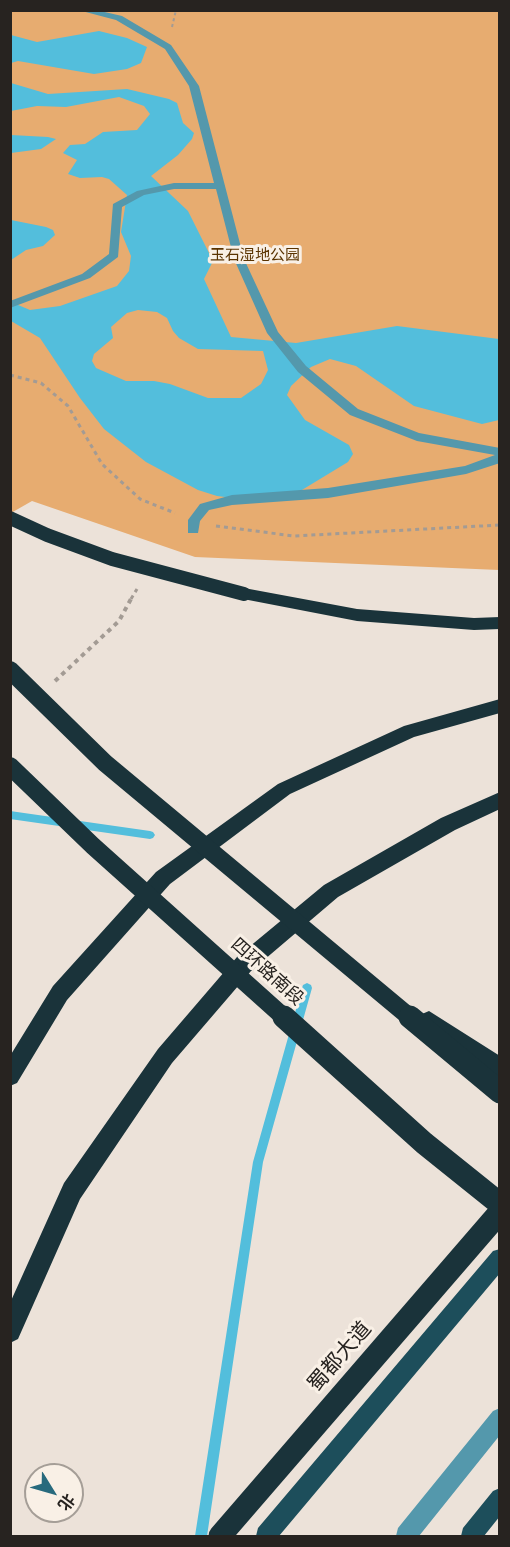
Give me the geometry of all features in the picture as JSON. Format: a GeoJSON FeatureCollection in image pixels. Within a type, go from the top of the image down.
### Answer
{"type":"FeatureCollection","features":[{"type":"Feature","properties":{"kind":"highway"},"geometry":{"type":"LineString","coordinates":[[10,518],[47,535],[112,559],[244,594],[357,615],[500,623]]}},
{"type":"Feature","properties":{"kind":"highway"},"geometry":{"type":"LineString","coordinates":[[10,670],[105,763],[500,1092]]}},
{"type":"Feature","properties":{"kind":"highway"},"geometry":{"type":"LineString","coordinates":[[10,1076],[60,993],[163,879],[284,789],[410,731],[500,706]]}},
{"type":"Feature","properties":{"kind":"highway","name":"四环路南段"},"geometry":{"type":"LineString","coordinates":[[10,766],[93,846],[424,1143],[500,1204]]}},
{"type":"Feature","properties":{"kind":"highway"},"geometry":{"type":"LineString","coordinates":[[10,1331],[72,1191],[165,1056],[244,964],[331,891],[448,824],[500,801]]}},
{"type":"Feature","properties":{"kind":"highway"},"geometry":{"type":"LineString","coordinates":[[333,955],[500,1069]]}},
{"type":"Feature","properties":{"kind":"highway"},"geometry":{"type":"LineString","coordinates":[[424,1143],[500,1218]]}},
{"type":"Feature","properties":{"kind":"highway","name":"蜀都大道"},"geometry":{"type":"LineString","coordinates":[[220,1536],[500,1212]]}},
{"type":"Feature","properties":{"kind":"main road"},"geometry":{"type":"LineString","coordinates":[[266,1536],[500,1258]]}},
{"type":"Feature","properties":{"kind":"main road"},"geometry":{"type":"LineString","coordinates":[[471,1536],[500,1498]]}},
{"type":"Feature","properties":{"kind":"lane"},"geometry":{"type":"LineString","coordinates":[[82,10],[121,14],[168,47],[194,86],[239,259],[273,333],[302,369],[354,412],[417,437],[500,452]]}},
{"type":"Feature","properties":{"kind":"lane"},"geometry":{"type":"LineString","coordinates":[[10,305],[86,276],[114,255],[117,206],[141,193],[174,186],[219,186]]}},
{"type":"Feature","properties":{"kind":"lane"},"geometry":{"type":"LineString","coordinates":[[193,530],[194,520],[205,507],[232,500],[328,493],[466,470],[500,458]]}},
{"type":"Feature","properties":{"kind":"lane"},"geometry":{"type":"LineString","coordinates":[[406,1536],[500,1418]]}},
{"type":"Feature","properties":{"kind":"path"},"geometry":{"type":"LineString","coordinates":[[48,688],[119,621],[143,580]]}},
{"type":"Feature","properties":{"kind":"green space","name":"玉石湿地公园"},"geometry":{"type":"Polygon","coordinates":[[[11,11],[499,11],[499,570],[195,557],[32,501],[11,513],[11,11]]]}},
{"type":"Feature","properties":{"kind":"water"},"geometry":{"type":"Polygon","coordinates":[[[99,31],[127,38],[147,47],[141,63],[127,69],[94,74],[18,61],[11,63],[11,35],[37,42],[99,31]]]}},
{"type":"Feature","properties":{"kind":"water"},"geometry":{"type":"Polygon","coordinates":[[[11,83],[48,94],[127,89],[177,103],[183,123],[194,133],[192,139],[178,155],[151,176],[188,211],[213,261],[204,279],[231,337],[296,343],[397,326],[499,339],[499,420],[482,424],[414,406],[356,366],[330,359],[311,367],[291,386],[287,395],[305,420],[349,445],[353,454],[348,462],[292,496],[242,499],[217,496],[198,490],[146,462],[104,429],[40,338],[11,321],[11,302],[30,310],[60,306],[117,286],[129,271],[131,256],[121,232],[127,195],[109,179],[80,178],[68,174],[77,160],[63,153],[70,145],[85,144],[103,132],[137,130],[150,114],[144,106],[119,97],[66,107],[37,106],[11,111],[11,83]],[[138,310],[127,313],[111,327],[113,338],[94,354],[92,361],[96,368],[126,381],[154,381],[170,384],[208,398],[241,398],[261,384],[268,370],[263,351],[198,349],[179,338],[167,318],[157,312],[138,310]]]}},
{"type":"Feature","properties":{"kind":"water"},"geometry":{"type":"Polygon","coordinates":[[[11,135],[56,139],[41,149],[11,153],[11,135]]]}},
{"type":"Feature","properties":{"kind":"water"},"geometry":{"type":"Polygon","coordinates":[[[11,220],[46,227],[53,230],[55,235],[43,246],[26,250],[11,260],[11,220]]]}},
{"type":"Feature","properties":{"kind":"waterway"},"geometry":{"type":"LineString","coordinates":[[10,815],[150,835]]}},
{"type":"Feature","properties":{"kind":"waterway"},"geometry":{"type":"LineString","coordinates":[[201,1536],[258,1162],[307,988]]}}]}
